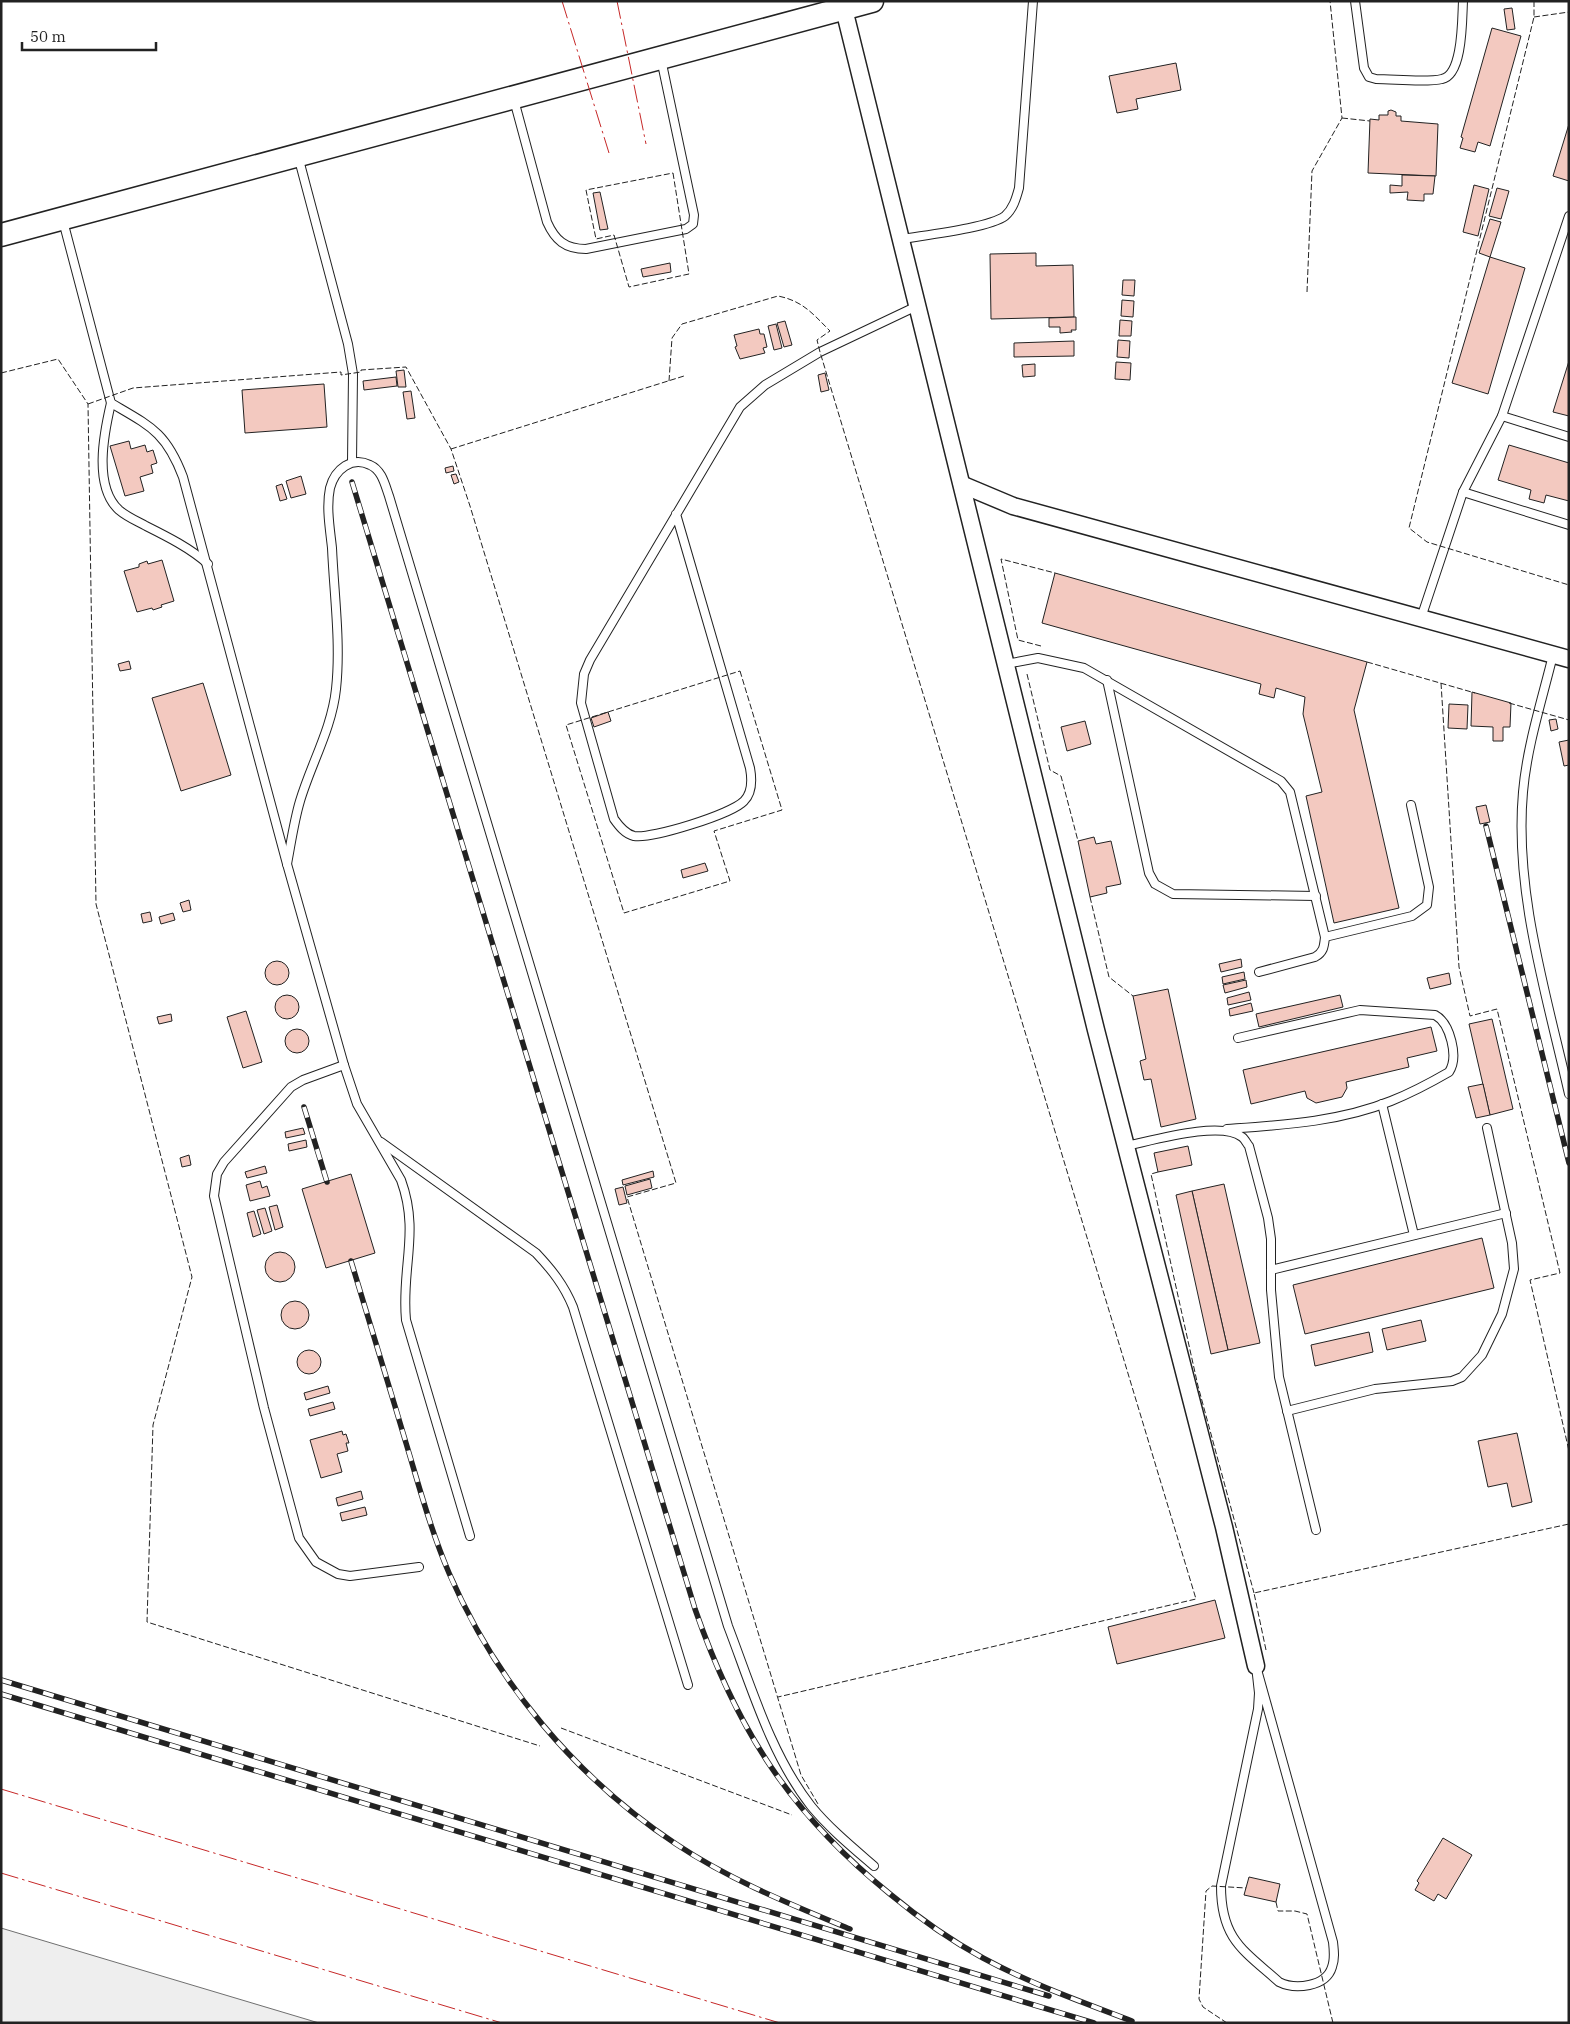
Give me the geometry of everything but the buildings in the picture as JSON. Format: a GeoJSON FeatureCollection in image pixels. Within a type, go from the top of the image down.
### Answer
{"type":"FeatureCollection","features":[{"type":"Feature","properties":{"kind":"main road"},"geometry":{"type":"LineString","coordinates":[[1,235],[872,1]]}},
{"type":"Feature","properties":{"kind":"street"},"geometry":{"type":"LineString","coordinates":[[844,9],[1126,1146],[1224,1527],[1256,1666]]}},
{"type":"Feature","properties":{"kind":"street"},"geometry":{"type":"LineString","coordinates":[[963,485],[1013,506],[1569,660]]}},
{"type":"Feature","properties":{"kind":"lane"},"geometry":{"type":"LineString","coordinates":[[902,239],[988,223],[1004,216],[1014,206],[1018,188],[1033,1]]}},
{"type":"Feature","properties":{"kind":"lane"},"geometry":{"type":"LineString","coordinates":[[1355,1],[1364,68],[1369,77],[1376,79],[1423,80],[1442,80],[1449,77],[1454,70],[1458,57],[1463,1]]}},
{"type":"Feature","properties":{"kind":"lane"},"geometry":{"type":"LineString","coordinates":[[513,98],[547,222],[555,238],[561,243],[569,247],[586,249],[686,229],[693,224],[694,215],[661,58]]}},
{"type":"Feature","properties":{"kind":"lane"},"geometry":{"type":"LineString","coordinates":[[298,156],[350,354],[353,374],[352,462]]}},
{"type":"Feature","properties":{"kind":"lane"},"geometry":{"type":"LineString","coordinates":[[1421,618],[1463,492],[1502,416],[1567,228],[1569,216]]}},
{"type":"Feature","properties":{"kind":"lane"},"geometry":{"type":"LineString","coordinates":[[62,219],[111,403],[105,428],[103,457],[105,482],[113,502],[128,516],[186,547],[208,564]]}},
{"type":"Feature","properties":{"kind":"lane"},"geometry":{"type":"LineString","coordinates":[[676,514],[750,768],[750,791],[746,800],[727,812],[658,834],[632,836],[621,829],[614,819],[583,715],[582,691],[584,674],[590,660],[676,514],[740,407],[752,394],[820,352],[918,305]]}},
{"type":"Feature","properties":{"kind":"lane"},"geometry":{"type":"LineString","coordinates":[[111,403],[160,434],[177,460],[188,492],[287,864],[344,1065],[357,1104],[401,1180],[406,1193],[411,1234],[404,1298],[406,1320],[470,1536]]}},
{"type":"Feature","properties":{"kind":"lane"},"geometry":{"type":"LineString","coordinates":[[1502,416],[1569,437]]}},
{"type":"Feature","properties":{"kind":"lane"},"geometry":{"type":"LineString","coordinates":[[287,864],[299,803],[332,713],[336,688],[337,647],[329,500],[334,478],[338,471],[352,462],[362,462],[372,466],[380,473],[389,496],[738,1654],[773,1739],[800,1790],[823,1820],[874,1866]]}},
{"type":"Feature","properties":{"kind":"lane"},"geometry":{"type":"LineString","coordinates":[[1463,492],[1569,525]]}},
{"type":"Feature","properties":{"kind":"lane"},"geometry":{"type":"LineString","coordinates":[[1552,655],[1526,768],[1521,839],[1525,894],[1569,1094]]}},
{"type":"Feature","properties":{"kind":"lane"},"geometry":{"type":"LineString","coordinates":[[1006,664],[1028,658],[1049,660],[1084,668],[1281,781],[1290,792],[1294,803],[1325,936],[1324,948],[1315,958],[1259,972]]}},
{"type":"Feature","properties":{"kind":"lane"},"geometry":{"type":"LineString","coordinates":[[1107,680],[1149,873],[1156,884],[1173,894],[1316,896]]}},
{"type":"Feature","properties":{"kind":"lane"},"geometry":{"type":"LineString","coordinates":[[1325,936],[1412,916],[1420,912],[1427,905],[1428,887],[1411,805]]}},
{"type":"Feature","properties":{"kind":"lane"},"geometry":{"type":"LineString","coordinates":[[1126,1146],[1202,1130],[1313,1122],[1382,1104],[1417,1090],[1449,1072],[1454,1060],[1447,1027],[1435,1015],[1360,1010],[1238,1038]]}},
{"type":"Feature","properties":{"kind":"lane"},"geometry":{"type":"LineString","coordinates":[[344,1065],[303,1080],[281,1095],[224,1162],[217,1174],[214,1196],[264,1408],[299,1538],[316,1562],[338,1574],[350,1576],[419,1567]]}},
{"type":"Feature","properties":{"kind":"lane"},"geometry":{"type":"LineString","coordinates":[[1382,1104],[1414,1235]]}},
{"type":"Feature","properties":{"kind":"lane"},"geometry":{"type":"LineString","coordinates":[[1287,1411],[1375,1389],[1452,1381],[1462,1377],[1482,1355],[1502,1314],[1514,1269],[1512,1242],[1487,1128]]}},
{"type":"Feature","properties":{"kind":"lane"},"geometry":{"type":"LineString","coordinates":[[1217,1130],[1242,1136],[1253,1154],[1268,1218],[1277,1361],[1316,1530]]}},
{"type":"Feature","properties":{"kind":"lane"},"geometry":{"type":"LineString","coordinates":[[377,1139],[536,1253],[555,1273],[566,1289],[688,1685]]}},
{"type":"Feature","properties":{"kind":"lane"},"geometry":{"type":"LineString","coordinates":[[1271,1270],[1506,1213]]}},
{"type":"Feature","properties":{"kind":"lane"},"geometry":{"type":"LineString","coordinates":[[1256,1666],[1333,1942],[1334,1957],[1329,1974],[1315,1983],[1301,1987],[1279,1982],[1242,1950],[1232,1937],[1224,1920],[1221,1903],[1221,1886],[1258,1709],[1260,1693],[1256,1666]]}},
{"type":"Feature","properties":{"kind":"shaded area"},"geometry":{"type":"Polygon","coordinates":[[[1,1928],[319,2023],[1,2023],[1,1928]]]}},
{"type":"Feature","properties":{"kind":"railway"},"geometry":{"type":"LineString","coordinates":[[352,482],[695,1609],[711,1653],[729,1693],[771,1767],[795,1800],[823,1832],[855,1863],[912,1912],[959,1944],[1001,1967],[1076,2000],[1132,2021]]}},
{"type":"Feature","properties":{"kind":"railway"},"geometry":{"type":"LineString","coordinates":[[1486,826],[1569,1163]]}},
{"type":"Feature","properties":{"kind":"railway"},"geometry":{"type":"LineString","coordinates":[[304,1107],[327,1182]]}},
{"type":"Feature","properties":{"kind":"railway"},"geometry":{"type":"LineString","coordinates":[[351,1261],[426,1508],[449,1573],[468,1613],[490,1652],[515,1689],[543,1725],[573,1758],[639,1818],[676,1844],[718,1869],[761,1891],[850,1929]]}},
{"type":"Feature","properties":{"kind":"railway"},"geometry":{"type":"LineString","coordinates":[[1,1680],[1049,1996]]}},
{"type":"Feature","properties":{"kind":"railway"},"geometry":{"type":"LineString","coordinates":[[1,1694],[1094,2023]]}},
{"type":"Feature","properties":{"kind":"fence"},"geometry":{"type":"LineString","coordinates":[[1307,292],[1312,171],[1342,118],[1330,1]]}},
{"type":"Feature","properties":{"kind":"fence"},"geometry":{"type":"LineString","coordinates":[[1534,1],[1534,17],[1409,528],[1427,542],[1569,585]]}},
{"type":"Feature","properties":{"kind":"fence"},"geometry":{"type":"LineString","coordinates":[[1534,17],[1569,12]]}},
{"type":"Feature","properties":{"kind":"fence"},"geometry":{"type":"LineString","coordinates":[[1342,118],[1370,121]]}},
{"type":"Feature","properties":{"kind":"fence"},"geometry":{"type":"LineString","coordinates":[[673,173],[689,274],[629,287],[614,235],[596,239],[586,190],[673,173]]}},
{"type":"Feature","properties":{"kind":"fence"},"geometry":{"type":"LineString","coordinates":[[669,381],[672,338],[682,324],[778,296],[801,305],[830,331],[817,340],[820,352],[1196,1599],[778,1697]]}},
{"type":"Feature","properties":{"kind":"fence"},"geometry":{"type":"LineString","coordinates":[[1,373],[58,359],[88,404],[96,904],[192,1277],[153,1425],[147,1622],[540,1746]]}},
{"type":"Feature","properties":{"kind":"fence"},"geometry":{"type":"LineString","coordinates":[[88,404],[133,388],[341,372],[341,375],[361,372],[361,370],[406,367],[451,449],[676,1183],[627,1197],[801,1775],[818,1804]]}},
{"type":"Feature","properties":{"kind":"fence"},"geometry":{"type":"LineString","coordinates":[[451,449],[684,376]]}},
{"type":"Feature","properties":{"kind":"fence"},"geometry":{"type":"LineString","coordinates":[[1041,646],[1018,640],[1001,559],[1055,573]]}},
{"type":"Feature","properties":{"kind":"fence"},"geometry":{"type":"LineString","coordinates":[[1367,662],[1475,693]]}},
{"type":"Feature","properties":{"kind":"fence"},"geometry":{"type":"LineString","coordinates":[[740,671],[782,810],[714,831],[730,881],[624,913],[566,725],[740,671]]}},
{"type":"Feature","properties":{"kind":"fence"},"geometry":{"type":"LineString","coordinates":[[1027,674],[1050,770],[1061,776],[1078,841]]}},
{"type":"Feature","properties":{"kind":"fence"},"geometry":{"type":"LineString","coordinates":[[1441,683],[1459,967],[1470,1016],[1497,1009],[1560,1273],[1530,1280],[1569,1451]]}},
{"type":"Feature","properties":{"kind":"fence"},"geometry":{"type":"LineString","coordinates":[[1509,703],[1569,720]]}},
{"type":"Feature","properties":{"kind":"fence"},"geometry":{"type":"LineString","coordinates":[[1090,897],[1109,977],[1133,996]]}},
{"type":"Feature","properties":{"kind":"fence"},"geometry":{"type":"LineString","coordinates":[[1158,1172],[1151,1174],[1198,1386],[1254,1593]]}},
{"type":"Feature","properties":{"kind":"fence"},"geometry":{"type":"LineString","coordinates":[[1266,1650],[1254,1593],[1569,1524]]}},
{"type":"Feature","properties":{"kind":"fence"},"geometry":{"type":"LineString","coordinates":[[561,1728],[792,1815]]}},
{"type":"Feature","properties":{"kind":"fence"},"geometry":{"type":"LineString","coordinates":[[1227,2023],[1203,2007],[1199,1999],[1206,1891],[1212,1886],[1246,1888]]}},
{"type":"Feature","properties":{"kind":"fence"},"geometry":{"type":"LineString","coordinates":[[1276,1902],[1278,1911],[1295,1911],[1307,1914],[1333,2023]]}},
{"type":"Feature","properties":{"kind":"power"},"geometry":{"type":"LineString","coordinates":[[562,1],[609,153]]}},
{"type":"Feature","properties":{"kind":"power"},"geometry":{"type":"LineString","coordinates":[[617,1],[646,144]]}},
{"type":"Feature","properties":{"kind":"power"},"geometry":{"type":"LineString","coordinates":[[1,1789],[780,2023]]}},
{"type":"Feature","properties":{"kind":"power"},"geometry":{"type":"LineString","coordinates":[[1,1873],[502,2023]]}}]}
